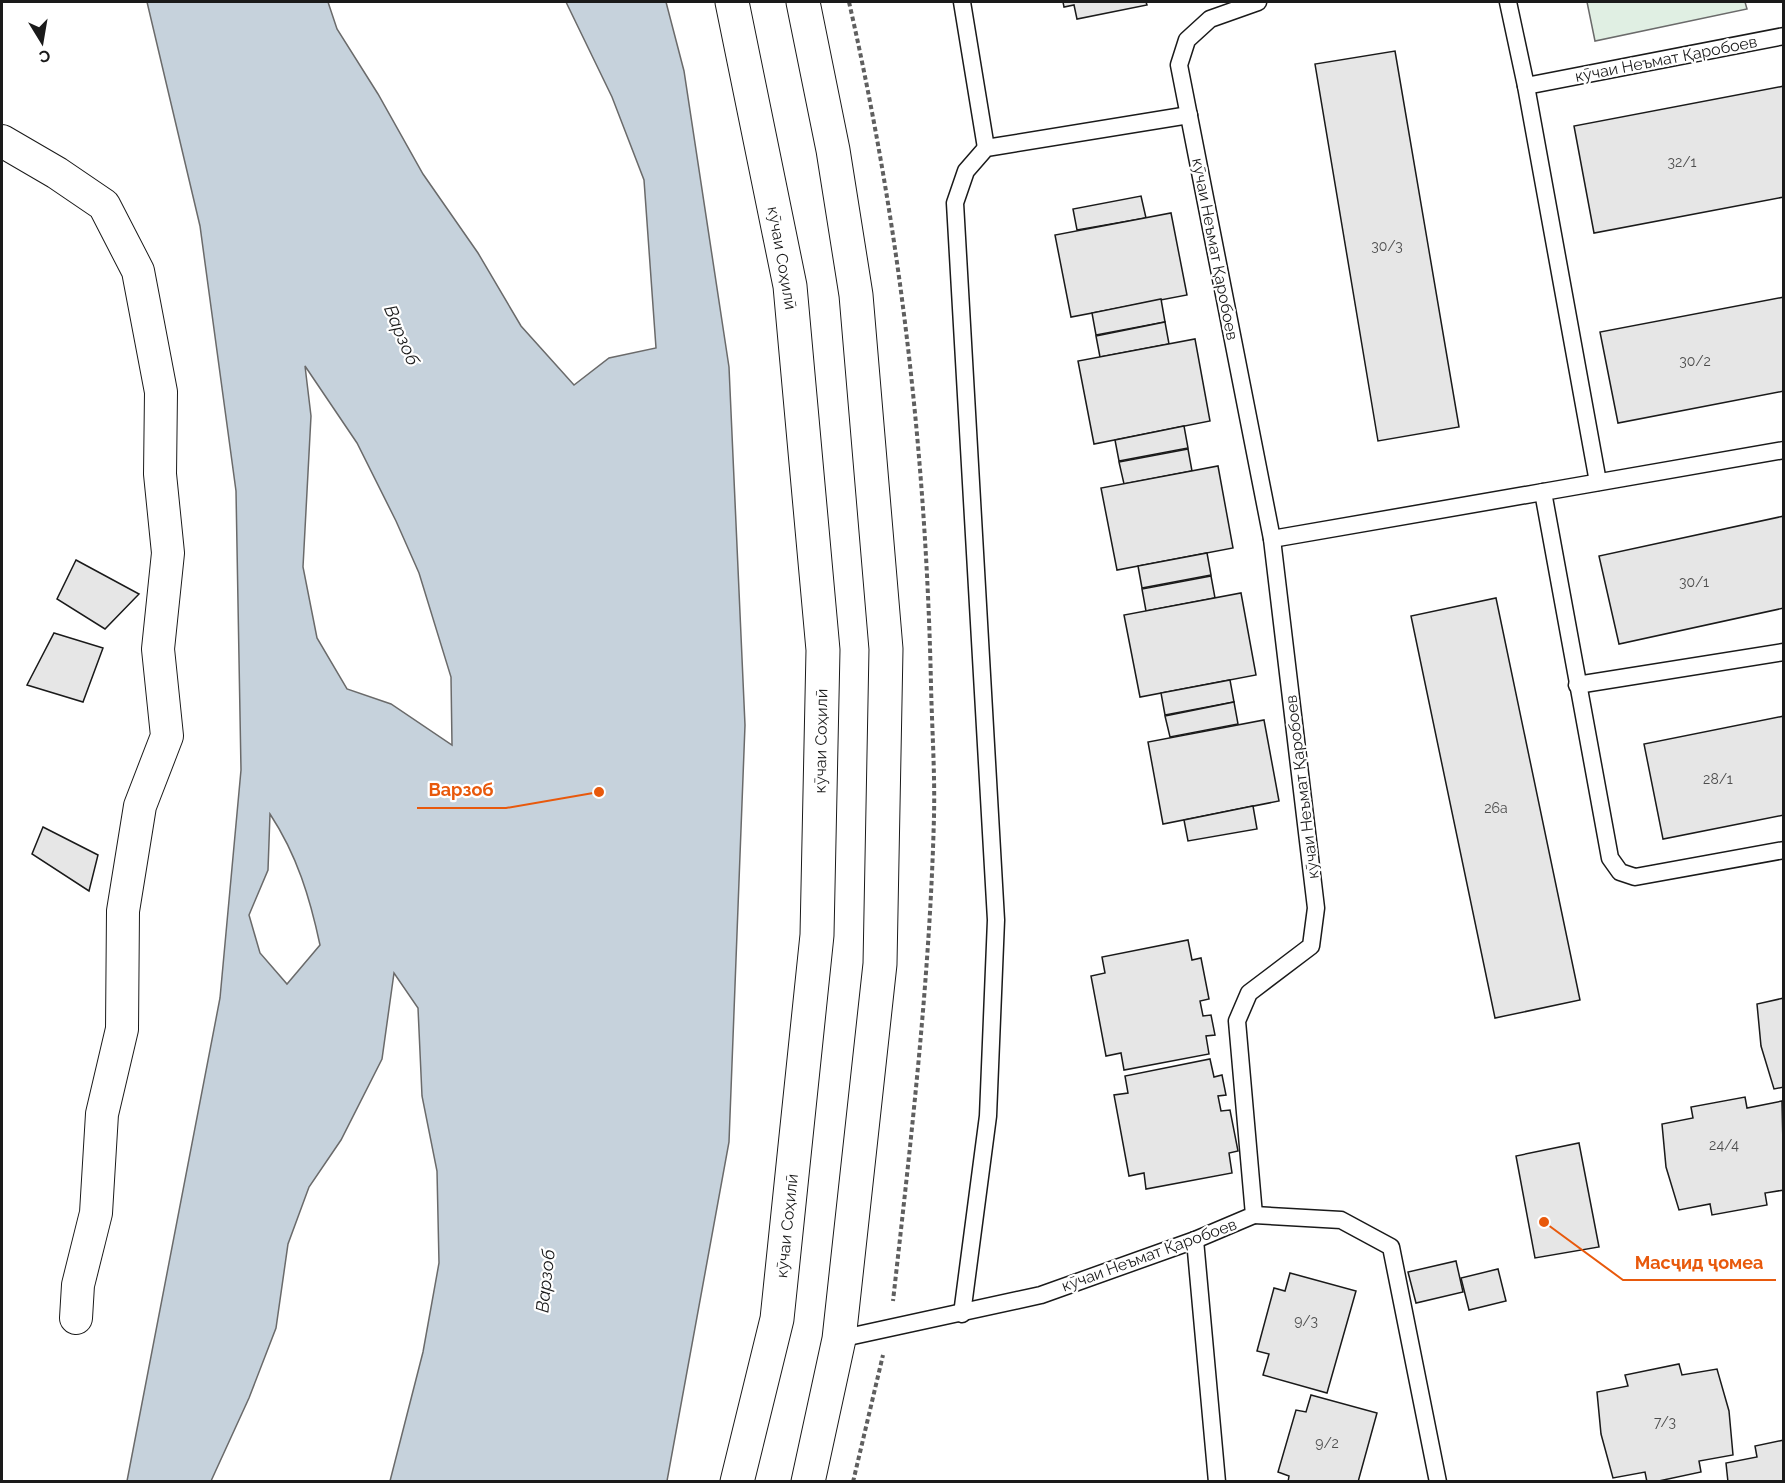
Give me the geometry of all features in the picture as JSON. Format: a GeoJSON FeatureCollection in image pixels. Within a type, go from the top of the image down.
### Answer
{"type":"FeatureCollection","features":[{"type":"Feature","properties":{"kind":"main road","name":"кӯчаи Соҳилӣ"},"geometry":{"type":"LineString","coordinates":[[732,2],[790,286],[823,650],[816,947],[777,1319],[737,1482]]}},
{"type":"Feature","properties":{"kind":"main road"},"geometry":{"type":"LineString","coordinates":[[802,2],[833,150],[856,295],[886,649],[880,964],[839,1339],[808,1482]]}},
{"type":"Feature","properties":{"kind":"street"},"geometry":{"type":"LineString","coordinates":[[2,141],[57,173],[104,205],[138,271],[161,392],[160,474],[168,554],[158,649],[167,736],[140,806],[123,911],[122,1029],[102,1114],[96,1213],[78,1285],[76,1318]]}},
{"type":"Feature","properties":{"kind":"lane"},"geometry":{"type":"LineString","coordinates":[[962,2],[986,148]]}},
{"type":"Feature","properties":{"kind":"lane","name":"кӯчаи Неъмат Қаробоев"},"geometry":{"type":"LineString","coordinates":[[839,1339],[1041,1295],[1195,1240],[1254,1215],[1237,1021],[1249,993],[1311,946],[1316,908],[1272,539],[1179,65],[1187,40],[1210,20],[1258,2]]}},
{"type":"Feature","properties":{"kind":"lane"},"geometry":{"type":"LineString","coordinates":[[1508,2],[1526,86],[1598,482]]}},
{"type":"Feature","properties":{"kind":"lane","name":"кӯчаи Неъмат Қаробоев"},"geometry":{"type":"LineString","coordinates":[[1526,86],[1784,36]]}},
{"type":"Feature","properties":{"kind":"lane"},"geometry":{"type":"LineString","coordinates":[[962,1314],[988,1116],[996,920],[955,203],[966,171],[986,148],[1189,115]]}},
{"type":"Feature","properties":{"kind":"lane"},"geometry":{"type":"LineString","coordinates":[[1272,539],[1784,450]]}},
{"type":"Feature","properties":{"kind":"lane"},"geometry":{"type":"LineString","coordinates":[[1543,492],[1610,858],[1620,872],[1635,877],[1784,850]]}},
{"type":"Feature","properties":{"kind":"lane"},"geometry":{"type":"LineString","coordinates":[[1577,685],[1784,652]]}},
{"type":"Feature","properties":{"kind":"lane"},"geometry":{"type":"LineString","coordinates":[[1254,1215],[1341,1220],[1391,1247],[1438,1482]]}},
{"type":"Feature","properties":{"kind":"lane"},"geometry":{"type":"LineString","coordinates":[[1195,1240],[1217,1482]]}},
{"type":"Feature","properties":{"kind":"green space"},"geometry":{"type":"Polygon","coordinates":[[[1587,2],[1745,2],[1747,9],[1595,41],[1587,2]]]}},
{"type":"Feature","properties":{"kind":"water"},"geometry":{"type":"Polygon","coordinates":[[[147,2],[328,2],[337,29],[378,94],[423,174],[478,253],[521,326],[574,385],[609,358],[656,348],[644,180],[612,97],[566,2],[666,2],[684,71],[729,367],[745,725],[729,1142],[667,1481],[390,1481],[423,1352],[439,1263],[437,1171],[422,1096],[418,1008],[394,973],[382,1059],[341,1140],[309,1187],[288,1244],[276,1328],[249,1398],[211,1481],[127,1481],[220,998],[241,770],[236,491],[200,226],[147,2]],[[305,366],[311,416],[303,567],[317,638],[347,689],[391,704],[452,745],[451,677],[419,573],[357,443],[305,366]],[[270,814],[268,870],[249,915],[260,953],[287,984],[320,945],[312,910],[295,861],[270,814]]]}},
{"type":"Feature","properties":{"kind":"building"},"geometry":{"type":"Polygon","coordinates":[[[1063,2],[1146,2],[1147,5],[1077,19],[1074,5],[1064,7],[1063,2]]]}},
{"type":"Feature","properties":{"kind":"building"},"geometry":{"type":"Polygon","coordinates":[[[1395,51],[1459,427],[1378,441],[1315,64],[1395,51]]]}},
{"type":"Feature","properties":{"kind":"building"},"geometry":{"type":"Polygon","coordinates":[[[1784,86],[1784,197],[1594,233],[1574,126],[1784,86]]]}},
{"type":"Feature","properties":{"kind":"building"},"geometry":{"type":"Polygon","coordinates":[[[1141,196],[1146,218],[1077,230],[1073,209],[1141,196]]]}},
{"type":"Feature","properties":{"kind":"building"},"geometry":{"type":"Polygon","coordinates":[[[1171,213],[1187,295],[1071,317],[1055,235],[1171,213]]]}},
{"type":"Feature","properties":{"kind":"building"},"geometry":{"type":"Polygon","coordinates":[[[1784,297],[1784,391],[1618,423],[1600,332],[1784,297]]]}},
{"type":"Feature","properties":{"kind":"building"},"geometry":{"type":"Polygon","coordinates":[[[1161,299],[1165,322],[1096,335],[1092,313],[1161,299]]]}},
{"type":"Feature","properties":{"kind":"building"},"geometry":{"type":"Polygon","coordinates":[[[1165,322],[1169,344],[1100,357],[1096,336],[1165,322]]]}},
{"type":"Feature","properties":{"kind":"building"},"geometry":{"type":"Polygon","coordinates":[[[1195,339],[1210,421],[1094,444],[1078,361],[1195,339]]]}},
{"type":"Feature","properties":{"kind":"building"},"geometry":{"type":"Polygon","coordinates":[[[1184,426],[1188,448],[1119,461],[1115,440],[1184,426]]]}},
{"type":"Feature","properties":{"kind":"building"},"geometry":{"type":"Polygon","coordinates":[[[1188,449],[1192,471],[1124,484],[1119,462],[1188,449]]]}},
{"type":"Feature","properties":{"kind":"building"},"geometry":{"type":"Polygon","coordinates":[[[1218,466],[1233,548],[1117,570],[1101,488],[1218,466]]]}},
{"type":"Feature","properties":{"kind":"building"},"geometry":{"type":"Polygon","coordinates":[[[1784,516],[1784,608],[1619,644],[1599,556],[1784,516]]]}},
{"type":"Feature","properties":{"kind":"building"},"geometry":{"type":"Polygon","coordinates":[[[1207,553],[1211,575],[1142,588],[1138,566],[1207,553]]]}},
{"type":"Feature","properties":{"kind":"building"},"geometry":{"type":"Polygon","coordinates":[[[76,560],[139,594],[105,629],[57,599],[76,560]]]}},
{"type":"Feature","properties":{"kind":"building"},"geometry":{"type":"Polygon","coordinates":[[[1211,576],[1215,598],[1146,611],[1142,589],[1211,576]]]}},
{"type":"Feature","properties":{"kind":"building"},"geometry":{"type":"Polygon","coordinates":[[[1241,593],[1256,675],[1140,697],[1124,615],[1241,593]]]}},
{"type":"Feature","properties":{"kind":"building"},"geometry":{"type":"Polygon","coordinates":[[[1496,598],[1580,1000],[1495,1018],[1411,616],[1496,598]]]}},
{"type":"Feature","properties":{"kind":"building"},"geometry":{"type":"Polygon","coordinates":[[[54,633],[103,648],[83,702],[27,685],[54,633]]]}},
{"type":"Feature","properties":{"kind":"building"},"geometry":{"type":"Polygon","coordinates":[[[1230,680],[1234,702],[1165,715],[1161,693],[1230,680]]]}},
{"type":"Feature","properties":{"kind":"building"},"geometry":{"type":"Polygon","coordinates":[[[1234,702],[1238,724],[1170,737],[1165,716],[1234,702]]]}},
{"type":"Feature","properties":{"kind":"building"},"geometry":{"type":"Polygon","coordinates":[[[1784,716],[1784,815],[1663,839],[1644,744],[1784,716]]]}},
{"type":"Feature","properties":{"kind":"building"},"geometry":{"type":"Polygon","coordinates":[[[1264,720],[1279,801],[1163,824],[1148,742],[1264,720]]]}},
{"type":"Feature","properties":{"kind":"building"},"geometry":{"type":"Polygon","coordinates":[[[1253,806],[1257,829],[1188,841],[1184,820],[1253,806]]]}},
{"type":"Feature","properties":{"kind":"building"},"geometry":{"type":"Polygon","coordinates":[[[43,827],[98,855],[89,891],[32,854],[43,827]]]}},
{"type":"Feature","properties":{"kind":"building"},"geometry":{"type":"Polygon","coordinates":[[[1188,940],[1192,960],[1201,958],[1209,999],[1200,1001],[1203,1016],[1211,1015],[1215,1035],[1206,1036],[1209,1054],[1124,1070],[1121,1053],[1106,1056],[1091,976],[1105,973],[1102,957],[1188,940]]]}},
{"type":"Feature","properties":{"kind":"building"},"geometry":{"type":"Polygon","coordinates":[[[1784,998],[1784,1087],[1774,1089],[1761,1046],[1757,1004],[1784,998]]]}},
{"type":"Feature","properties":{"kind":"building"},"geometry":{"type":"Polygon","coordinates":[[[1210,1059],[1214,1077],[1222,1075],[1226,1095],[1218,1096],[1221,1111],[1230,1110],[1238,1151],[1229,1153],[1232,1173],[1146,1189],[1144,1173],[1129,1176],[1114,1095],[1128,1093],[1125,1076],[1210,1059]]]}},
{"type":"Feature","properties":{"kind":"building"},"geometry":{"type":"Polygon","coordinates":[[[1745,1097],[1747,1108],[1782,1101],[1784,1190],[1765,1193],[1767,1205],[1712,1215],[1710,1204],[1679,1210],[1666,1167],[1662,1124],[1693,1118],[1691,1107],[1745,1097]]]}},
{"type":"Feature","properties":{"kind":"building"},"geometry":{"type":"Polygon","coordinates":[[[1579,1143],[1599,1247],[1535,1258],[1516,1156],[1579,1143]]]}},
{"type":"Feature","properties":{"kind":"building"},"geometry":{"type":"Polygon","coordinates":[[[1456,1261],[1463,1292],[1416,1303],[1408,1272],[1456,1261]]]}},
{"type":"Feature","properties":{"kind":"building"},"geometry":{"type":"Polygon","coordinates":[[[1498,1269],[1506,1301],[1469,1310],[1461,1278],[1498,1269]]]}},
{"type":"Feature","properties":{"kind":"building"},"geometry":{"type":"Polygon","coordinates":[[[1290,1273],[1356,1291],[1327,1393],[1263,1375],[1269,1354],[1257,1351],[1274,1288],[1285,1291],[1290,1273]]]}},
{"type":"Feature","properties":{"kind":"building"},"geometry":{"type":"Polygon","coordinates":[[[1679,1364],[1682,1375],[1717,1369],[1729,1411],[1733,1455],[1699,1461],[1701,1472],[1654,1482],[1647,1482],[1645,1472],[1613,1478],[1601,1434],[1597,1392],[1628,1386],[1625,1375],[1679,1364]]]}},
{"type":"Feature","properties":{"kind":"building"},"geometry":{"type":"Polygon","coordinates":[[[1311,1395],[1377,1413],[1358,1482],[1288,1482],[1289,1476],[1278,1472],[1296,1410],[1306,1412],[1311,1395]]]}},
{"type":"Feature","properties":{"kind":"building"},"geometry":{"type":"Polygon","coordinates":[[[1784,1440],[1784,1482],[1728,1482],[1726,1463],[1757,1457],[1755,1446],[1784,1440]]]}},
{"type":"Feature","properties":{"kind":"place","name":"Варзоб"},"geometry":{"type":"Point","coordinates":[599,792]}},
{"type":"Feature","properties":{"kind":"place","name":"Масҷид ҷомеа"},"geometry":{"type":"Point","coordinates":[1544,1222]}}]}
